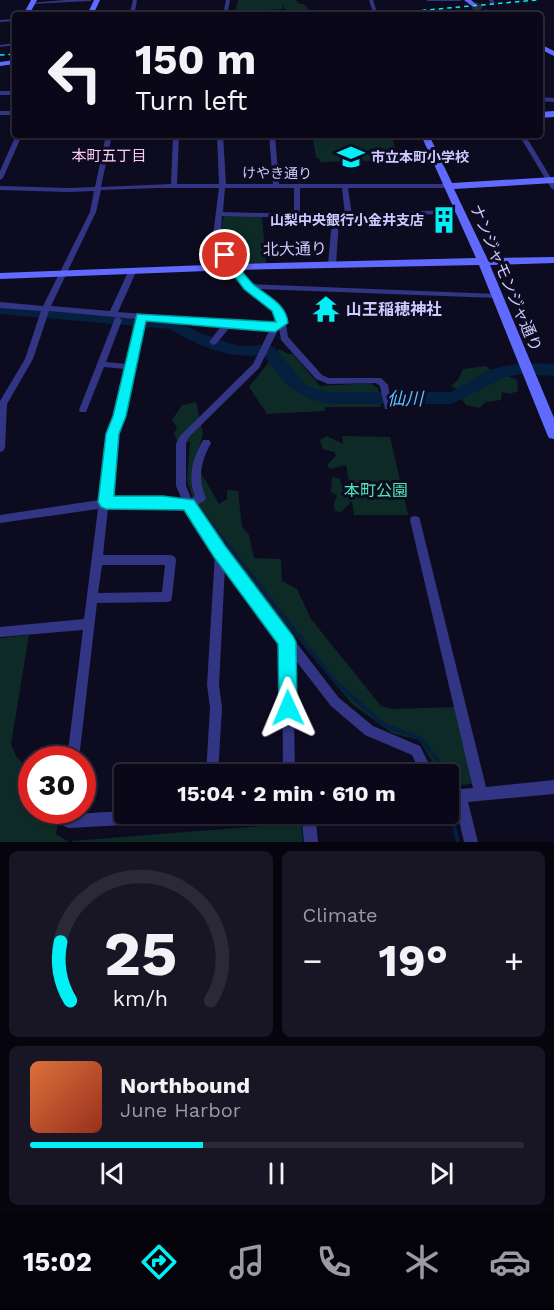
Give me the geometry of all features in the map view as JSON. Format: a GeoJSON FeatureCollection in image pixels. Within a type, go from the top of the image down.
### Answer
{"type":"FeatureCollection","features":[{"type":"Feature","properties":{"kind":"street"},"geometry":{"type":"LineString","coordinates":[[33,2],[90,0]]}},
{"type":"Feature","properties":{"kind":"street"},"geometry":{"type":"LineString","coordinates":[[371,0],[375,12]]}},
{"type":"Feature","properties":{"kind":"street"},"geometry":{"type":"LineString","coordinates":[[428,0],[460,0]]}},
{"type":"Feature","properties":{"kind":"street"},"geometry":{"type":"LineString","coordinates":[[0,178],[18,138]]}},
{"type":"Feature","properties":{"kind":"street"},"geometry":{"type":"LineString","coordinates":[[0,448],[3,404],[29,359],[45,311],[61,274],[83,236],[93,212],[107,138]]}},
{"type":"Feature","properties":{"kind":"street"},"geometry":{"type":"LineString","coordinates":[[174,186],[176,138]]}},
{"type":"Feature","properties":{"kind":"street"},"geometry":{"type":"LineString","coordinates":[[220,138],[223,186],[216,243],[248,286],[281,314],[278,325],[256,366],[190,429],[181,444],[181,486],[189,504],[220,552],[335,702],[369,731],[416,750],[424,764]]}},
{"type":"Feature","properties":{"kind":"street"},"geometry":{"type":"LineString","coordinates":[[272,138],[276,187]]}},
{"type":"Feature","properties":{"kind":"street","name":"ナンジャモンジャ通り"},"geometry":{"type":"LineString","coordinates":[[426,138],[483,261],[554,434]]}},
{"type":"Feature","properties":{"kind":"street"},"geometry":{"type":"LineString","coordinates":[[524,138],[552,183]]}},
{"type":"Feature","properties":{"kind":"street"},"geometry":{"type":"LineString","coordinates":[[364,176],[366,187]]}},
{"type":"Feature","properties":{"kind":"street","name":"けやき通り"},"geometry":{"type":"LineString","coordinates":[[0,188],[174,186],[345,188],[552,183]]}},
{"type":"Feature","properties":{"kind":"street"},"geometry":{"type":"LineString","coordinates":[[297,187],[297,216]]}},
{"type":"Feature","properties":{"kind":"street"},"geometry":{"type":"LineString","coordinates":[[345,188],[349,217]]}},
{"type":"Feature","properties":{"kind":"street"},"geometry":{"type":"LineString","coordinates":[[220,214],[349,217],[459,211]]}},
{"type":"Feature","properties":{"kind":"street"},"geometry":{"type":"LineString","coordinates":[[332,265],[336,217]]}},
{"type":"Feature","properties":{"kind":"street","name":"北大通り"},"geometry":{"type":"LineString","coordinates":[[0,276],[233,267],[554,260]]}},
{"type":"Feature","properties":{"kind":"street"},"geometry":{"type":"LineString","coordinates":[[83,410],[132,272]]}},
{"type":"Feature","properties":{"kind":"street"},"geometry":{"type":"LineString","coordinates":[[248,286],[497,296]]}},
{"type":"Feature","properties":{"kind":"street"},"geometry":{"type":"LineString","coordinates":[[0,305],[141,320],[278,325]]}},
{"type":"Feature","properties":{"kind":"street"},"geometry":{"type":"LineString","coordinates":[[75,746],[106,502],[112,434],[119,416],[141,320]]}},
{"type":"Feature","properties":{"kind":"street"},"geometry":{"type":"LineString","coordinates":[[213,342],[228,324]]}},
{"type":"Feature","properties":{"kind":"street"},"geometry":{"type":"LineString","coordinates":[[278,325],[286,341],[322,380],[373,379],[384,385],[388,406]]}},
{"type":"Feature","properties":{"kind":"street"},"geometry":{"type":"LineString","coordinates":[[101,364],[131,367]]}},
{"type":"Feature","properties":{"kind":"street"},"geometry":{"type":"LineString","coordinates":[[0,519],[106,502],[189,504],[201,498],[195,487],[198,461],[206,443]]}},
{"type":"Feature","properties":{"kind":"street"},"geometry":{"type":"LineString","coordinates":[[415,520],[481,794]]}},
{"type":"Feature","properties":{"kind":"street"},"geometry":{"type":"LineString","coordinates":[[213,764],[216,708],[213,685],[220,552]]}},
{"type":"Feature","properties":{"kind":"street"},"geometry":{"type":"LineString","coordinates":[[94,598],[167,597],[171,560],[99,560]]}},
{"type":"Feature","properties":{"kind":"street"},"geometry":{"type":"LineString","coordinates":[[0,633],[90,624]]}},
{"type":"Feature","properties":{"kind":"street"},"geometry":{"type":"LineString","coordinates":[[287,642],[289,764]]}},
{"type":"Feature","properties":{"kind":"street"},"geometry":{"type":"LineString","coordinates":[[459,796],[554,787]]}},
{"type":"Feature","properties":{"kind":"street"},"geometry":{"type":"LineString","coordinates":[[459,810],[471,842]]}},
{"type":"Feature","properties":{"kind":"street"},"geometry":{"type":"LineString","coordinates":[[96,820],[114,819]]}},
{"type":"Feature","properties":{"kind":"street"},"geometry":{"type":"LineString","coordinates":[[309,824],[311,842]]}},
{"type":"Feature","properties":{"kind":"green space"},"geometry":{"type":"Polygon","coordinates":[[[238,0],[296,0],[299,4],[304,4],[310,12],[287,12],[282,4],[283,9],[235,12],[238,0]]]}},
{"type":"Feature","properties":{"kind":"green space"},"geometry":{"type":"Polygon","coordinates":[[[313,138],[392,138],[399,160],[320,162],[319,158],[316,158],[313,138]]]}},
{"type":"Feature","properties":{"kind":"green space"},"geometry":{"type":"Polygon","coordinates":[[[224,215],[262,216],[266,263],[233,263],[218,243],[224,215]]]}},
{"type":"Feature","properties":{"kind":"green space"},"geometry":{"type":"Polygon","coordinates":[[[279,349],[293,354],[320,386],[370,383],[378,388],[381,407],[326,407],[324,411],[267,414],[249,387],[279,349]]]}},
{"type":"Feature","properties":{"kind":"green space"},"geometry":{"type":"Polygon","coordinates":[[[486,366],[497,377],[508,376],[517,380],[518,391],[510,394],[502,392],[501,400],[486,402],[479,408],[466,405],[456,389],[451,386],[458,380],[463,369],[486,366]]]}},
{"type":"Feature","properties":{"kind":"green space"},"geometry":{"type":"Polygon","coordinates":[[[196,402],[203,434],[197,454],[200,471],[219,504],[227,499],[227,490],[238,491],[242,527],[249,535],[254,558],[281,559],[282,581],[297,589],[311,619],[381,706],[393,709],[458,707],[477,783],[459,786],[459,764],[434,764],[419,740],[392,733],[352,704],[260,593],[192,496],[187,480],[190,442],[177,441],[174,434],[177,427],[172,420],[182,405],[196,402]]]}},
{"type":"Feature","properties":{"kind":"green space","name":"本町公園"},"geometry":{"type":"Polygon","coordinates":[[[327,436],[343,444],[342,436],[390,437],[408,515],[354,515],[352,501],[341,512],[335,511],[334,504],[337,495],[331,492],[332,477],[340,479],[341,485],[350,486],[346,465],[330,469],[327,465],[336,456],[334,452],[323,449],[320,440],[327,436]]]}},
{"type":"Feature","properties":{"kind":"green space"},"geometry":{"type":"Polygon","coordinates":[[[29,635],[11,744],[18,758],[18,824],[58,824],[56,834],[69,842],[0,842],[0,638],[29,635]]]}},
{"type":"Feature","properties":{"kind":"green space"},"geometry":{"type":"Polygon","coordinates":[[[301,824],[303,842],[72,842],[301,824]]]}},
{"type":"Feature","properties":{"kind":"waterway","name":"仙川"},"geometry":{"type":"LineString","coordinates":[[0,309],[174,325],[195,337],[238,351],[260,350]]}},
{"type":"Feature","properties":{"kind":"waterway","name":"仙川"},"geometry":{"type":"LineString","coordinates":[[269,351],[288,377],[301,389],[331,398],[452,398],[500,372],[523,368],[554,370]]}},
{"type":"Feature","properties":{"kind":"waterway"},"geometry":{"type":"LineString","coordinates":[[201,511],[263,589]]}},
{"type":"Feature","properties":{"kind":"waterway"},"geometry":{"type":"LineString","coordinates":[[261,588],[334,680],[384,725],[420,738],[439,764]]}},
{"type":"Feature","properties":{"kind":"waterway"},"geometry":{"type":"LineString","coordinates":[[454,824],[458,842]]}},
{"type":"Feature","properties":{"kind":"tunnel"},"geometry":{"type":"LineString","coordinates":[[474,5],[484,12]]}},
{"type":"Feature","properties":{"kind":"railway"},"geometry":{"type":"LineString","coordinates":[[404,12],[537,0]]}},
{"type":"Feature","properties":{"kind":"railway"},"geometry":{"type":"LineString","coordinates":[[0,55],[12,54]]}},
{"type":"Feature","properties":{"kind":"place","name":"市立本町小学校"},"geometry":{"type":"Point","coordinates":[351,157]}},
{"type":"Feature","properties":{"kind":"place","name":"山梨中央銀行小金井支店"},"geometry":{"type":"Point","coordinates":[444,220]}},
{"type":"Feature","properties":{"kind":"place","name":"山王稲穂神社"},"geometry":{"type":"Point","coordinates":[326,309]}},
{"type":"Feature","properties":{"kind":"district","name":"本町五丁目"},"geometry":{"type":"Point","coordinates":[109,156]}},
{"type":"Feature","properties":{"kind":"route"},"geometry":{"type":"LineString","coordinates":[[225,255],[248,286],[271,302],[281,314],[282,323],[275,327],[141,317],[119,416],[112,434],[106,502],[189,504],[220,552],[287,642],[288,708]]}}]}
